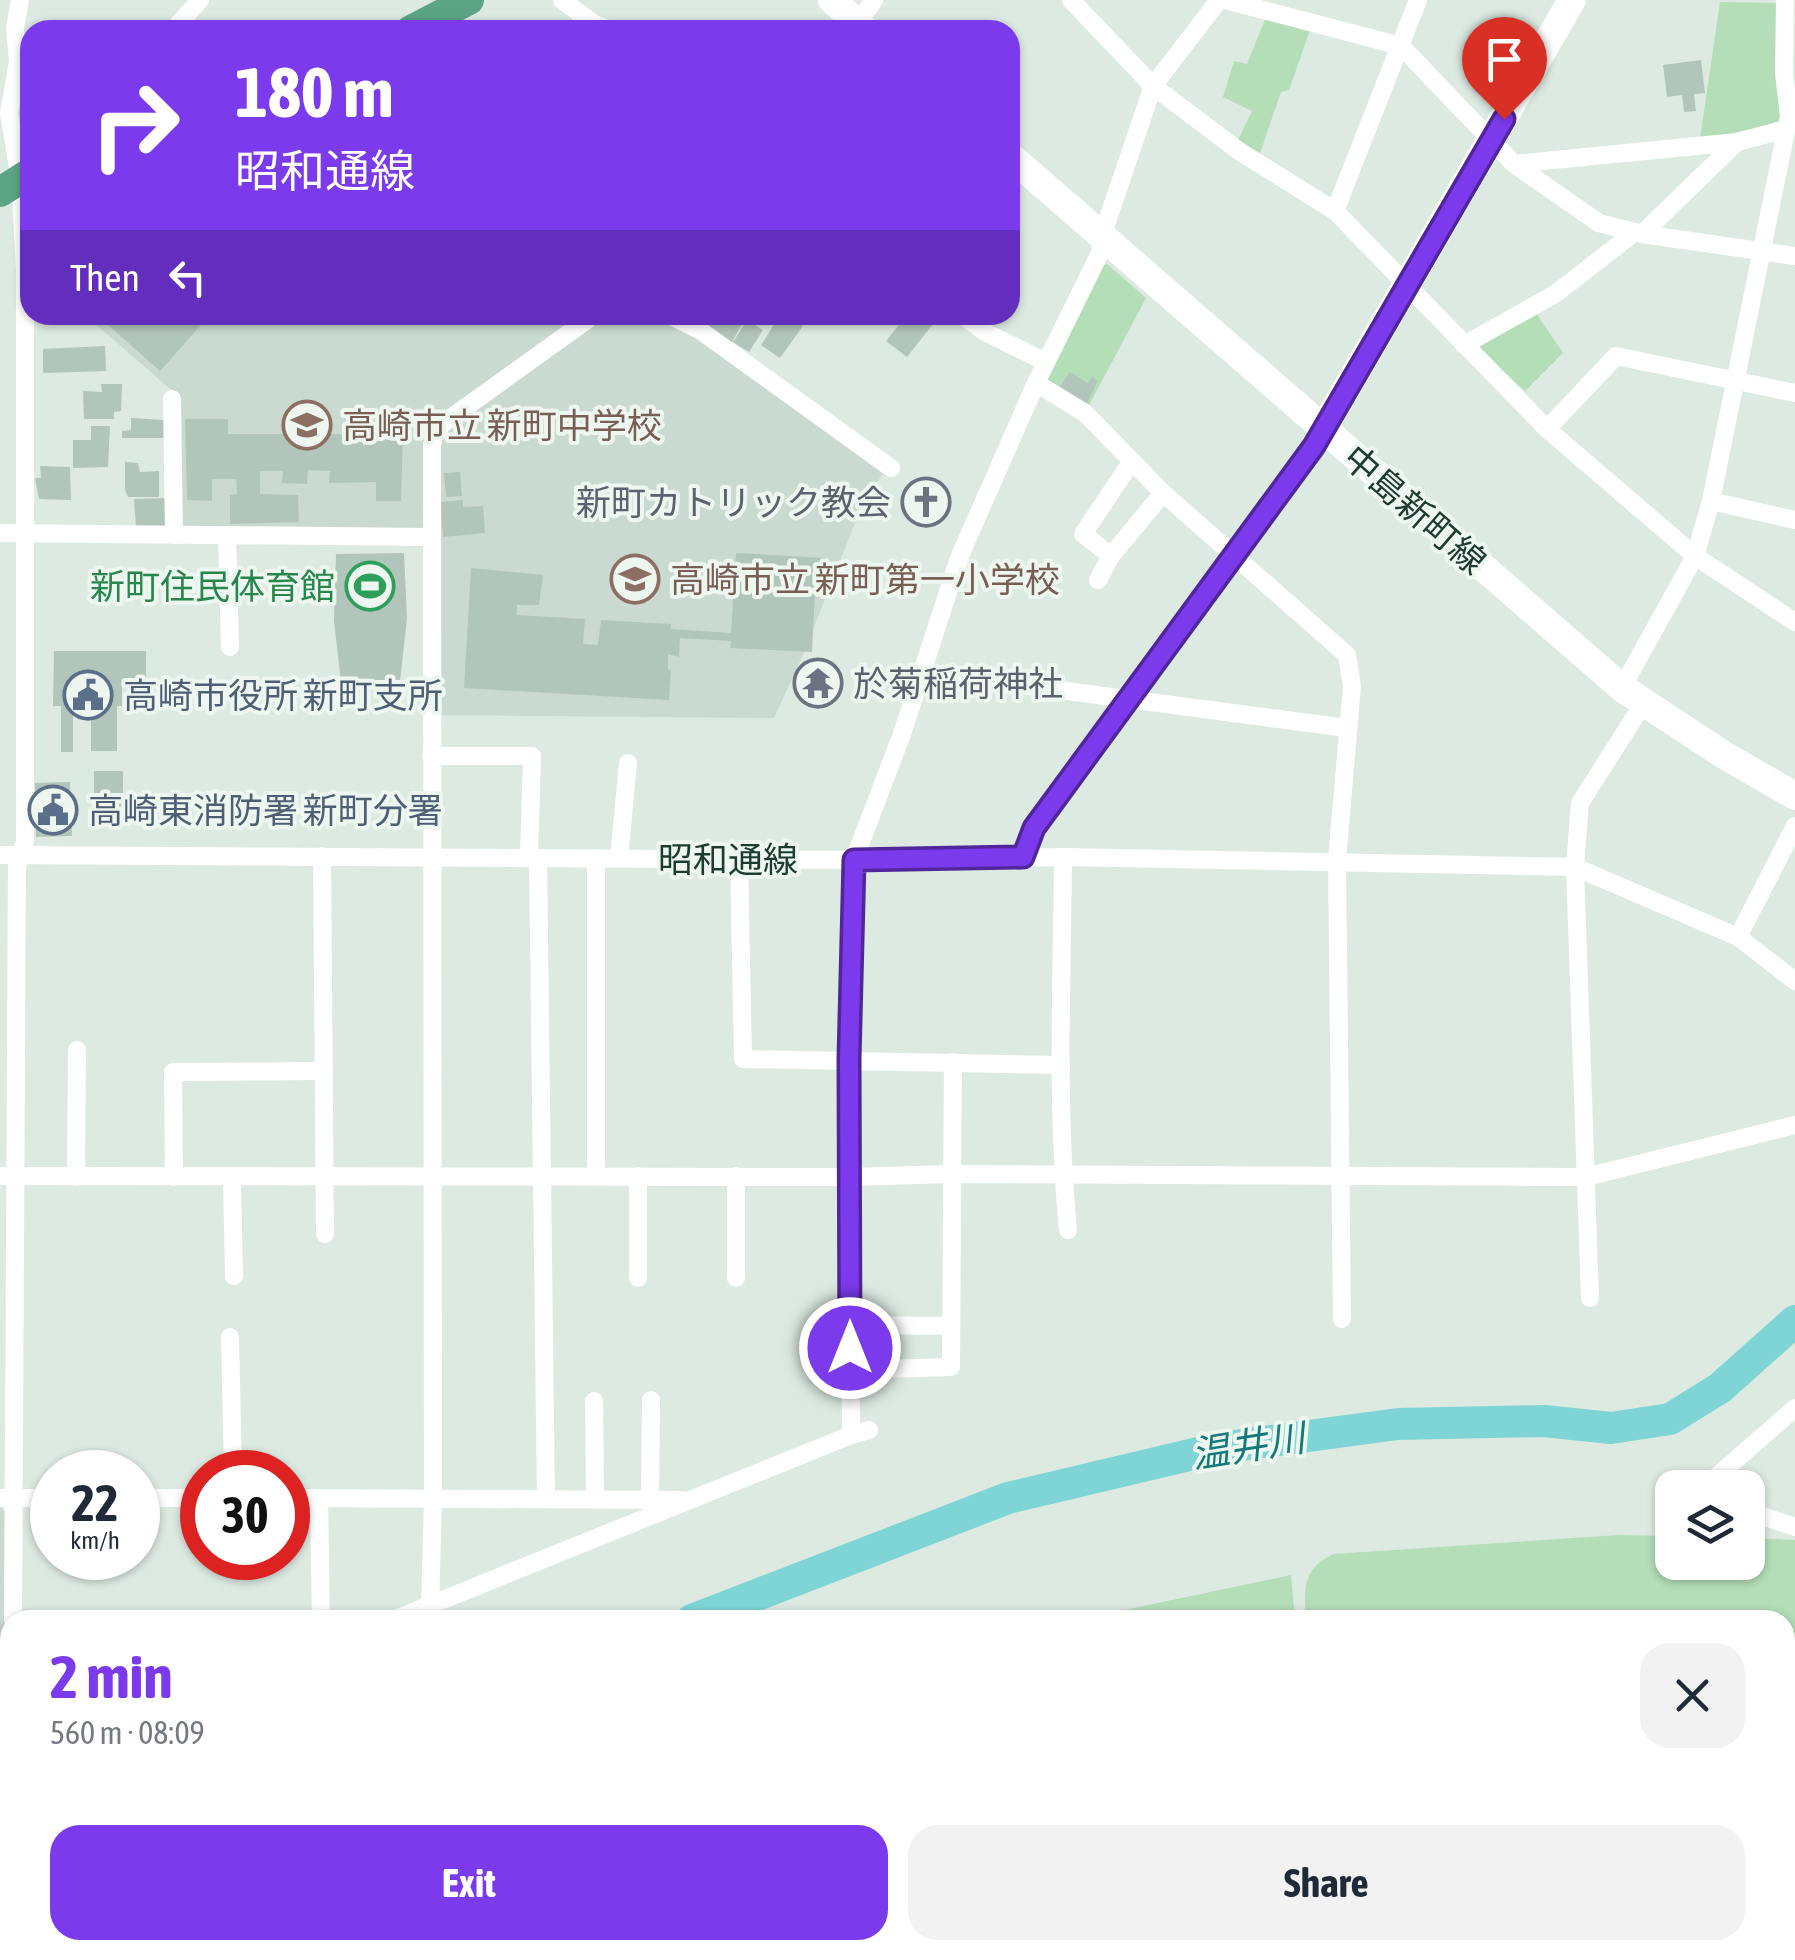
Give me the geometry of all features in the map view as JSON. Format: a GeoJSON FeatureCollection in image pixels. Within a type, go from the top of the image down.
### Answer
{"type":"FeatureCollection","features":[{"type":"Feature","properties":{"kind":"main road"},"geometry":{"type":"LineString","coordinates":[[430,20],[469,0]]}},
{"type":"Feature","properties":{"kind":"main road"},"geometry":{"type":"LineString","coordinates":[[832,0],[851,20]]}},
{"type":"Feature","properties":{"kind":"main road"},"geometry":{"type":"LineString","coordinates":[[1323,429],[1572,0]]}},
{"type":"Feature","properties":{"kind":"main road","name":"中島新町線"},"geometry":{"type":"LineString","coordinates":[[1020,165],[1632,696],[1795,796]]}},
{"type":"Feature","properties":{"kind":"street"},"geometry":{"type":"LineString","coordinates":[[20,0],[16,28],[18,62],[4,113],[20,211]]}},
{"type":"Feature","properties":{"kind":"street"},"geometry":{"type":"LineString","coordinates":[[182,20],[200,0]]}},
{"type":"Feature","properties":{"kind":"street"},"geometry":{"type":"LineString","coordinates":[[562,0],[589,20]]}},
{"type":"Feature","properties":{"kind":"street"},"geometry":{"type":"LineString","coordinates":[[1071,0],[1153,86],[1239,151],[1335,212],[1547,429],[1696,556],[1795,622]]}},
{"type":"Feature","properties":{"kind":"street"},"geometry":{"type":"LineString","coordinates":[[421,1610],[860,1432],[850,1370],[849,1059],[854,860],[923,672],[958,558],[1036,383],[1100,253],[1102,236],[1153,86],[1222,0],[1402,46],[1514,164],[1599,223],[1638,233],[1795,256]]}},
{"type":"Feature","properties":{"kind":"street"},"geometry":{"type":"LineString","coordinates":[[1335,212],[1418,0]]}},
{"type":"Feature","properties":{"kind":"street"},"geometry":{"type":"LineString","coordinates":[[1590,1298],[1575,867],[1580,802],[1696,556],[1790,116],[1784,73],[1785,0]]}},
{"type":"Feature","properties":{"kind":"street"},"geometry":{"type":"LineString","coordinates":[[1464,345],[1554,294],[1638,233],[1737,142],[1790,116]]}},
{"type":"Feature","properties":{"kind":"street"},"geometry":{"type":"LineString","coordinates":[[1514,164],[1737,142]]}},
{"type":"Feature","properties":{"kind":"street"},"geometry":{"type":"LineString","coordinates":[[12,1610],[6,1498],[8,1177],[17,866],[25,840],[26,325]]}},
{"type":"Feature","properties":{"kind":"street"},"geometry":{"type":"LineString","coordinates":[[430,1607],[430,537],[435,432],[580,325]]}},
{"type":"Feature","properties":{"kind":"street"},"geometry":{"type":"LineString","coordinates":[[708,325],[891,468]]}},
{"type":"Feature","properties":{"kind":"street"},"geometry":{"type":"LineString","coordinates":[[976,325],[1046,362]]}},
{"type":"Feature","properties":{"kind":"street"},"geometry":{"type":"LineString","coordinates":[[1547,429],[1616,356],[1795,394]]}},
{"type":"Feature","properties":{"kind":"street"},"geometry":{"type":"LineString","coordinates":[[1036,383],[1085,413],[1163,492],[1347,655],[1352,686],[1337,860],[1342,1319]]}},
{"type":"Feature","properties":{"kind":"street"},"geometry":{"type":"LineString","coordinates":[[172,398],[174,535]]}},
{"type":"Feature","properties":{"kind":"street"},"geometry":{"type":"LineString","coordinates":[[1023,857],[1034,828],[1323,429]]}},
{"type":"Feature","properties":{"kind":"street"},"geometry":{"type":"LineString","coordinates":[[1111,556],[1083,534],[1132,461]]}},
{"type":"Feature","properties":{"kind":"street"},"geometry":{"type":"LineString","coordinates":[[1098,580],[1111,556],[1163,492]]}},
{"type":"Feature","properties":{"kind":"street"},"geometry":{"type":"LineString","coordinates":[[1710,501],[1795,520]]}},
{"type":"Feature","properties":{"kind":"street"},"geometry":{"type":"LineString","coordinates":[[0,532],[430,537]]}},
{"type":"Feature","properties":{"kind":"street"},"geometry":{"type":"LineString","coordinates":[[227,535],[230,647]]}},
{"type":"Feature","properties":{"kind":"street"},"geometry":{"type":"LineString","coordinates":[[923,672],[1348,728]]}},
{"type":"Feature","properties":{"kind":"street"},"geometry":{"type":"LineString","coordinates":[[431,756],[532,756],[546,1499]]}},
{"type":"Feature","properties":{"kind":"street"},"geometry":{"type":"LineString","coordinates":[[619,858],[628,763]]}},
{"type":"Feature","properties":{"kind":"street"},"geometry":{"type":"LineString","coordinates":[[1738,938],[1795,826]]}},
{"type":"Feature","properties":{"kind":"street","name":"昭和通線"},"geometry":{"type":"LineString","coordinates":[[0,856],[854,860],[1063,857],[1575,867]]}},
{"type":"Feature","properties":{"kind":"street"},"geometry":{"type":"LineString","coordinates":[[322,856],[325,1234]]}},
{"type":"Feature","properties":{"kind":"street"},"geometry":{"type":"LineString","coordinates":[[1063,857],[1062,1177],[1068,1230]]}},
{"type":"Feature","properties":{"kind":"street"},"geometry":{"type":"LineString","coordinates":[[596,858],[596,1176]]}},
{"type":"Feature","properties":{"kind":"street"},"geometry":{"type":"LineString","coordinates":[[739,858],[743,1059],[1061,1065]]}},
{"type":"Feature","properties":{"kind":"street"},"geometry":{"type":"LineString","coordinates":[[1575,867],[1738,938],[1795,981]]}},
{"type":"Feature","properties":{"kind":"street"},"geometry":{"type":"LineString","coordinates":[[76,1177],[78,1050]]}},
{"type":"Feature","properties":{"kind":"street"},"geometry":{"type":"LineString","coordinates":[[850,1370],[951,1367],[953,1062]]}},
{"type":"Feature","properties":{"kind":"street"},"geometry":{"type":"LineString","coordinates":[[174,1177],[173,1072],[322,1071]]}},
{"type":"Feature","properties":{"kind":"street"},"geometry":{"type":"LineString","coordinates":[[8,1177],[1586,1177],[1795,1124]]}},
{"type":"Feature","properties":{"kind":"street"},"geometry":{"type":"LineString","coordinates":[[638,1176],[638,1278]]}},
{"type":"Feature","properties":{"kind":"street"},"geometry":{"type":"LineString","coordinates":[[736,1176],[736,1278]]}},
{"type":"Feature","properties":{"kind":"street"},"geometry":{"type":"LineString","coordinates":[[232,1178],[234,1276]]}},
{"type":"Feature","properties":{"kind":"street"},"geometry":{"type":"LineString","coordinates":[[850,1325],[950,1326]]}},
{"type":"Feature","properties":{"kind":"street"},"geometry":{"type":"LineString","coordinates":[[230,1337],[233,1450]]}},
{"type":"Feature","properties":{"kind":"street"},"geometry":{"type":"LineString","coordinates":[[650,1500],[651,1400]]}},
{"type":"Feature","properties":{"kind":"street"},"geometry":{"type":"LineString","coordinates":[[594,1401],[595,1500]]}},
{"type":"Feature","properties":{"kind":"street"},"geometry":{"type":"LineString","coordinates":[[1724,1470],[1795,1408]]}},
{"type":"Feature","properties":{"kind":"street"},"geometry":{"type":"LineString","coordinates":[[310,1498],[694,1500]]}},
{"type":"Feature","properties":{"kind":"street"},"geometry":{"type":"LineString","coordinates":[[320,1498],[320,1610]]}},
{"type":"Feature","properties":{"kind":"street"},"geometry":{"type":"LineString","coordinates":[[1765,1517],[1794,1527]]}},
{"type":"Feature","properties":{"kind":"shaded area","name":"高崎市立 新町中学校"},"geometry":{"type":"Polygon","coordinates":[[[96,325],[572,325],[442,420],[427,532],[177,531],[177,395],[96,325]]]}},
{"type":"Feature","properties":{"kind":"shaded area","name":"高崎市立 新町第一小学校"},"geometry":{"type":"Polygon","coordinates":[[[593,325],[678,325],[705,339],[886,469],[862,505],[774,718],[436,715],[438,436],[593,325]]]}},
{"type":"Feature","properties":{"kind":"shaded area"},"geometry":{"type":"Polygon","coordinates":[[[0,1507],[7,1514],[6,1610],[0,1610],[0,1507]]]}},
{"type":"Feature","properties":{"kind":"green space"},"geometry":{"type":"Polygon","coordinates":[[[1720,2],[1776,3],[1781,122],[1700,139],[1720,2]]]}},
{"type":"Feature","properties":{"kind":"green space"},"geometry":{"type":"Polygon","coordinates":[[[1266,17],[1310,30],[1289,90],[1281,92],[1259,156],[1238,140],[1252,111],[1223,97],[1234,61],[1247,64],[1266,17]]]}},
{"type":"Feature","properties":{"kind":"green space"},"geometry":{"type":"Polygon","coordinates":[[[1107,264],[1146,298],[1087,409],[1044,383],[1101,266],[1107,264]]]}},
{"type":"Feature","properties":{"kind":"green space"},"geometry":{"type":"Polygon","coordinates":[[[1534,310],[1563,353],[1525,391],[1480,350],[1480,342],[1534,310]]]}},
{"type":"Feature","properties":{"kind":"green space"},"geometry":{"type":"Polygon","coordinates":[[[1655,1536],[1655,1580],[1765,1580],[1765,1539],[1795,1540],[1795,1610],[1306,1610],[1307,1581],[1334,1554],[1655,1536]]]}},
{"type":"Feature","properties":{"kind":"green space"},"geometry":{"type":"Polygon","coordinates":[[[1291,1575],[1294,1610],[1125,1610],[1291,1575]]]}},
{"type":"Feature","properties":{"kind":"building"},"geometry":{"type":"Polygon","coordinates":[[[1701,60],[1705,93],[1694,94],[1696,111],[1684,112],[1682,95],[1667,97],[1663,65],[1701,60]]]}},
{"type":"Feature","properties":{"kind":"building"},"geometry":{"type":"Polygon","coordinates":[[[108,325],[201,325],[160,371],[108,325]]]}},
{"type":"Feature","properties":{"kind":"building"},"geometry":{"type":"Polygon","coordinates":[[[709,325],[741,325],[732,342],[707,328],[709,325]]]}},
{"type":"Feature","properties":{"kind":"building"},"geometry":{"type":"Polygon","coordinates":[[[744,325],[763,330],[749,352],[733,342],[744,325]]]}},
{"type":"Feature","properties":{"kind":"building"},"geometry":{"type":"Polygon","coordinates":[[[774,325],[803,326],[780,358],[761,345],[774,325]]]}},
{"type":"Feature","properties":{"kind":"building"},"geometry":{"type":"Polygon","coordinates":[[[899,325],[932,325],[907,357],[886,341],[899,325]]]}},
{"type":"Feature","properties":{"kind":"building"},"geometry":{"type":"Polygon","coordinates":[[[105,346],[106,371],[43,373],[43,349],[105,346]]]}},
{"type":"Feature","properties":{"kind":"building"},"geometry":{"type":"Polygon","coordinates":[[[1070,372],[1088,383],[1092,377],[1098,381],[1086,405],[1059,388],[1070,372]]]}},
{"type":"Feature","properties":{"kind":"building"},"geometry":{"type":"Polygon","coordinates":[[[101,384],[122,384],[121,411],[114,412],[114,419],[84,419],[83,391],[102,392],[101,384]]]}},
{"type":"Feature","properties":{"kind":"building"},"geometry":{"type":"Polygon","coordinates":[[[131,418],[164,420],[164,438],[122,438],[122,431],[131,430],[131,418]]]}},
{"type":"Feature","properties":{"kind":"building"},"geometry":{"type":"Polygon","coordinates":[[[185,419],[228,419],[228,434],[403,434],[401,501],[376,501],[376,482],[329,483],[330,471],[308,470],[307,484],[282,483],[283,471],[260,471],[260,494],[298,495],[299,522],[230,524],[230,495],[237,494],[236,479],[212,479],[212,501],[187,500],[185,419]]]}},
{"type":"Feature","properties":{"kind":"building"},"geometry":{"type":"Polygon","coordinates":[[[91,426],[110,426],[108,467],[73,468],[73,440],[91,440],[91,426]]]}},
{"type":"Feature","properties":{"kind":"building"},"geometry":{"type":"Polygon","coordinates":[[[125,462],[138,463],[140,472],[159,471],[159,497],[128,497],[125,462]]]}},
{"type":"Feature","properties":{"kind":"building"},"geometry":{"type":"Polygon","coordinates":[[[40,466],[70,467],[71,500],[39,499],[35,478],[41,478],[40,466]]]}},
{"type":"Feature","properties":{"kind":"building"},"geometry":{"type":"Polygon","coordinates":[[[460,472],[462,496],[446,497],[444,473],[460,472]]]}},
{"type":"Feature","properties":{"kind":"building"},"geometry":{"type":"Polygon","coordinates":[[[167,498],[167,528],[136,528],[134,499],[167,498]]]}},
{"type":"Feature","properties":{"kind":"building"},"geometry":{"type":"Polygon","coordinates":[[[463,500],[463,507],[483,506],[485,533],[443,537],[440,502],[463,500]]]}},
{"type":"Feature","properties":{"kind":"building","name":"新町住民体育館"},"geometry":{"type":"Polygon","coordinates":[[[404,553],[407,618],[400,681],[341,682],[334,621],[336,554],[404,553]]]}},
{"type":"Feature","properties":{"kind":"building"},"geometry":{"type":"Polygon","coordinates":[[[736,553],[825,558],[824,591],[815,591],[812,652],[730,648],[731,641],[680,638],[679,657],[668,654],[669,700],[464,688],[471,568],[543,575],[539,605],[517,605],[517,615],[585,619],[583,644],[598,645],[601,620],[731,633],[736,553]]]}},
{"type":"Feature","properties":{"kind":"building","name":"高崎市役所 新町支所"},"geometry":{"type":"Polygon","coordinates":[[[54,651],[146,651],[146,685],[122,685],[122,706],[117,706],[117,751],[91,751],[91,706],[73,706],[73,752],[61,752],[61,706],[53,706],[54,651]]]}},
{"type":"Feature","properties":{"kind":"building"},"geometry":{"type":"Polygon","coordinates":[[[94,771],[123,771],[123,818],[94,818],[94,771]]]}},
{"type":"Feature","properties":{"kind":"building","name":"高崎東消防署 新町分署"},"geometry":{"type":"Polygon","coordinates":[[[70,782],[72,836],[36,837],[35,783],[70,782]]]}},
{"type":"Feature","properties":{"kind":"waterway","name":"温井川"},"geometry":{"type":"LineString","coordinates":[[718,1610],[1008,1498],[1219,1448],[1398,1424],[1544,1421],[1611,1428],[1670,1419],[1720,1388],[1795,1321]]}},
{"type":"Feature","properties":{"kind":"place","name":"高崎市立 新町中学校"},"geometry":{"type":"Point","coordinates":[307,425]}},
{"type":"Feature","properties":{"kind":"place","name":"新町カトリック教会"},"geometry":{"type":"Point","coordinates":[926,502]}},
{"type":"Feature","properties":{"kind":"place","name":"高崎市立 新町第一小学校"},"geometry":{"type":"Point","coordinates":[635,579]}},
{"type":"Feature","properties":{"kind":"place","name":"新町住民体育館"},"geometry":{"type":"Point","coordinates":[370,586]}},
{"type":"Feature","properties":{"kind":"place","name":"於菊稲荷神社"},"geometry":{"type":"Point","coordinates":[818,683]}},
{"type":"Feature","properties":{"kind":"place","name":"高崎市役所 新町支所"},"geometry":{"type":"Point","coordinates":[88,695]}},
{"type":"Feature","properties":{"kind":"place","name":"高崎東消防署 新町分署"},"geometry":{"type":"Point","coordinates":[53,810]}},
{"type":"Feature","properties":{"kind":"route"},"geometry":{"type":"LineString","coordinates":[[850,1348],[849,1059],[854,860],[1023,857],[1034,828],[1314,446],[1504,119]]}}]}
